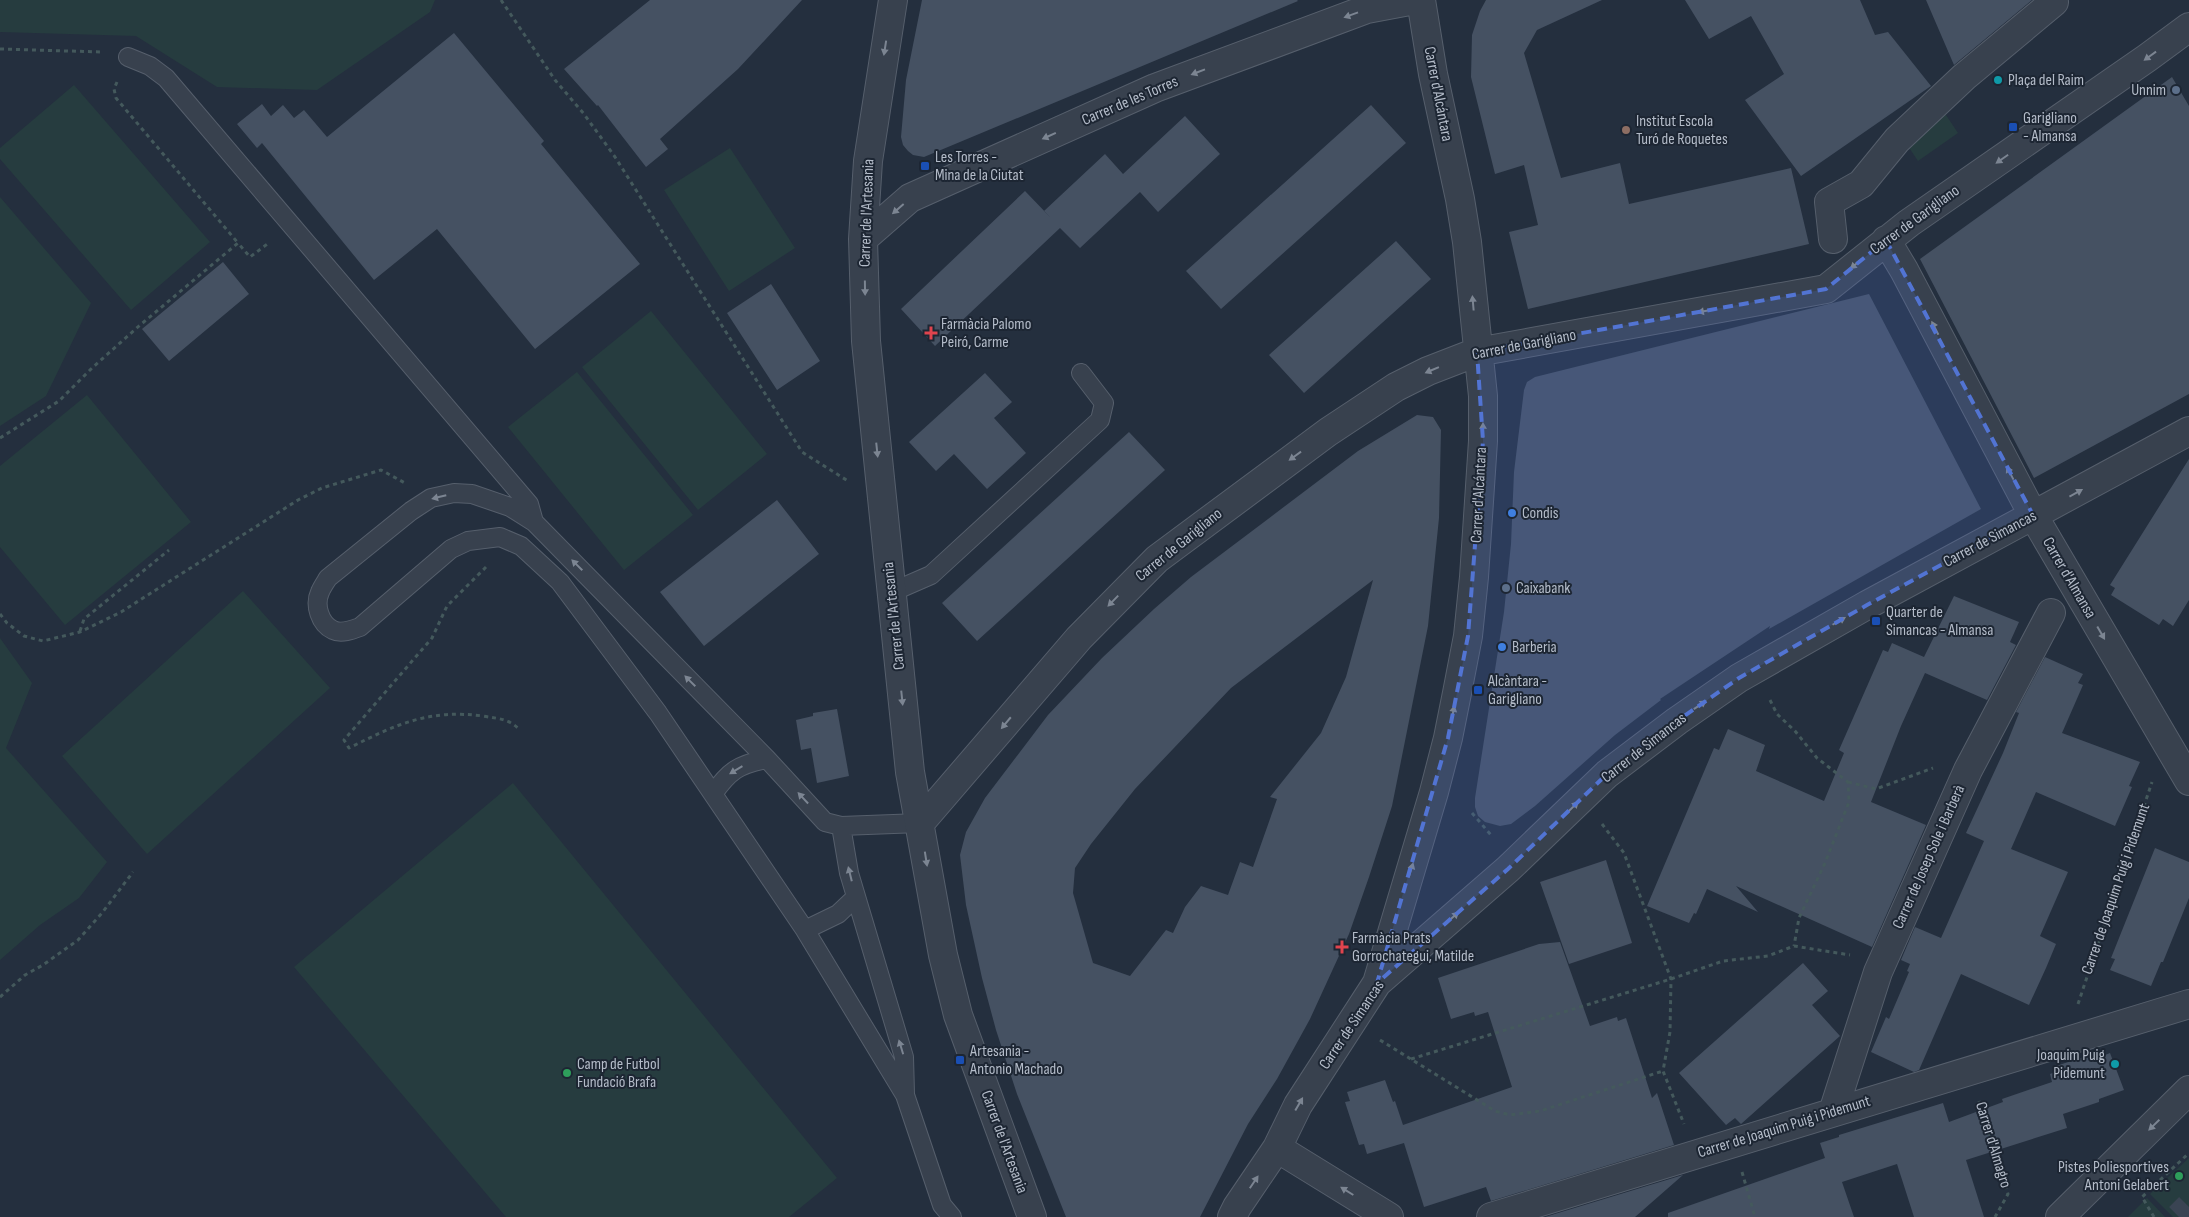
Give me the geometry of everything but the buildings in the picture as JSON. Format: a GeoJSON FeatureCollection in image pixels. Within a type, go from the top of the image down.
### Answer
{"type":"FeatureCollection","features":[{"type":"Feature","properties":{"kind":"street","name":"Carrer de l'Artesania"},"geometry":{"type":"LineString","coordinates":[[893,0],[868,161],[863,239],[866,341],[910,772],[943,955],[958,1015],[1032,1217]]}},
{"type":"Feature","properties":{"kind":"street","name":"Carrer de les Torres"},"geometry":{"type":"LineString","coordinates":[[863,239],[910,198],[1155,88],[1367,10],[1415,0]]}},
{"type":"Feature","properties":{"kind":"street","name":"Carrer d'Alcántara"},"geometry":{"type":"LineString","coordinates":[[1377,983],[1448,738],[1468,636],[1478,529],[1483,441],[1483,396],[1467,242],[1433,74],[1421,0]]}},
{"type":"Feature","properties":{"kind":"street"},"geometry":{"type":"LineString","coordinates":[[1833,240],[1829,202],[1866,191],[1897,140],[1964,77],[2054,2]]}},
{"type":"Feature","properties":{"kind":"street","name":"Carrer de Garigliano"},"geometry":{"type":"LineString","coordinates":[[920,823],[1079,638],[1157,558],[1328,432],[1396,387],[1428,371],[1477,352],[1826,289],[1886,240],[2189,27]]}},
{"type":"Feature","properties":{"kind":"street","name":"Carrer d'Almansa"},"geometry":{"type":"LineString","coordinates":[[1886,240],[1904,270],[2033,515],[2189,781]]}},
{"type":"Feature","properties":{"kind":"street","name":"Carrer de Simancas"},"geometry":{"type":"LineString","coordinates":[[1232,1217],[1277,1148],[1298,1105],[1377,983],[1508,869],[1608,774],[1677,721],[1740,678],[1858,610],[2189,431]]}},
{"type":"Feature","properties":{"kind":"street","name":"Carrer de Josep Sole i Barberà"},"geometry":{"type":"LineString","coordinates":[[1833,1112],[1878,972],[1968,770],[2051,613]]}},
{"type":"Feature","properties":{"kind":"street","name":"Carrer de Joaquim Puig i Pidemunt"},"geometry":{"type":"LineString","coordinates":[[1491,1217],[2189,1004]]}},
{"type":"Feature","properties":{"kind":"street"},"geometry":{"type":"LineString","coordinates":[[2060,1217],[2189,1090]]}},
{"type":"Feature","properties":{"kind":"street"},"geometry":{"type":"LineString","coordinates":[[1277,1148],[1388,1217]]}},
{"type":"Feature","properties":{"kind":"lane"},"geometry":{"type":"LineString","coordinates":[[128,57],[150,66],[166,78],[529,504],[534,522]]}},
{"type":"Feature","properties":{"kind":"lane"},"geometry":{"type":"LineString","coordinates":[[892,592],[931,575],[1100,420],[1104,403],[1081,373]]}},
{"type":"Feature","properties":{"kind":"lane"},"geometry":{"type":"LineString","coordinates":[[920,823],[841,826],[825,822],[767,759],[534,522],[510,506],[472,494],[454,493],[431,498],[410,511],[328,578],[319,593],[317,607],[323,622],[334,631],[347,631],[360,627],[451,549],[468,541],[500,537],[521,546],[560,582],[658,713],[805,930],[905,1095],[945,1213]]}},
{"type":"Feature","properties":{"kind":"lane"},"geometry":{"type":"LineString","coordinates":[[713,794],[731,771],[748,762],[767,759]]}},
{"type":"Feature","properties":{"kind":"lane"},"geometry":{"type":"LineString","coordinates":[[841,826],[849,873],[904,1057],[905,1095]]}},
{"type":"Feature","properties":{"kind":"lane"},"geometry":{"type":"LineString","coordinates":[[805,930],[838,914],[856,897]]}},
{"type":"Feature","properties":{"kind":"path"},"geometry":{"type":"LineString","coordinates":[[501,0],[554,80],[584,114],[615,157],[802,452],[849,482]]}},
{"type":"Feature","properties":{"kind":"path"},"geometry":{"type":"LineString","coordinates":[[0,49],[114,52],[128,57],[114,89],[116,98],[250,257],[278,237]]}},
{"type":"Feature","properties":{"kind":"path"},"geometry":{"type":"LineString","coordinates":[[0,438],[59,401],[92,368],[139,326],[238,243]]}},
{"type":"Feature","properties":{"kind":"path"},"geometry":{"type":"LineString","coordinates":[[0,614],[7,623],[24,636],[44,641],[80,632],[121,612],[298,500],[322,488],[381,470],[431,498]]}},
{"type":"Feature","properties":{"kind":"path"},"geometry":{"type":"LineString","coordinates":[[80,632],[84,619],[169,550]]}},
{"type":"Feature","properties":{"kind":"path"},"geometry":{"type":"LineString","coordinates":[[432,638],[344,740],[349,748],[403,723],[427,716],[461,713],[509,720],[518,729]]}},
{"type":"Feature","properties":{"kind":"path"},"geometry":{"type":"LineString","coordinates":[[1770,700],[1777,714],[1795,731],[1817,758],[1848,782],[1876,790],[1933,768],[1968,770]]}},
{"type":"Feature","properties":{"kind":"path","name":"Carrer de Joaquim Puig i Pidemunt"},"geometry":{"type":"LineString","coordinates":[[2077,1037],[2078,1001],[2152,781]]}},
{"type":"Feature","properties":{"kind":"path"},"geometry":{"type":"LineString","coordinates":[[1794,946],[1799,918],[1825,863],[1849,802],[1848,782]]}},
{"type":"Feature","properties":{"kind":"path"},"geometry":{"type":"LineString","coordinates":[[1472,813],[1491,835]]}},
{"type":"Feature","properties":{"kind":"path"},"geometry":{"type":"LineString","coordinates":[[1598,819],[1624,853],[1671,979],[1670,1032],[1663,1071],[1696,1153]]}},
{"type":"Feature","properties":{"kind":"path"},"geometry":{"type":"LineString","coordinates":[[0,997],[24,975],[43,965],[78,940],[102,913],[133,872]]}},
{"type":"Feature","properties":{"kind":"path"},"geometry":{"type":"LineString","coordinates":[[1411,1059],[1671,979],[1723,961],[1768,956],[1794,946],[1850,955],[1878,972]]}},
{"type":"Feature","properties":{"kind":"path","name":"Carrer de Simancas"},"geometry":{"type":"LineString","coordinates":[[1380,1040],[1495,1111],[1510,1115],[1540,1111],[1663,1071]]}},
{"type":"Feature","properties":{"kind":"path","name":"Carrer d'Almagro"},"geometry":{"type":"LineString","coordinates":[[1970,1071],[2008,1194],[1995,1217]]}},
{"type":"Feature","properties":{"kind":"path"},"geometry":{"type":"LineString","coordinates":[[1734,1143],[1755,1217]]}},
{"type":"Feature","properties":{"kind":"path"},"geometry":{"type":"LineString","coordinates":[[2154,1217],[2142,1197],[2189,1153]]}},
{"type":"Feature","properties":{"kind":"highlighted area"},"geometry":{"type":"Polygon","coordinates":[[[1886,240],[2033,515],[1867,605],[1739,678],[1677,721],[1607,774],[1508,869],[1377,983],[1448,738],[1468,636],[1483,441],[1477,352],[1826,289],[1886,240]]]}},
{"type":"Feature","properties":{"kind":"green space"},"geometry":{"type":"Polygon","coordinates":[[[0,0],[435,0],[430,12],[317,90],[217,87],[136,36],[0,32],[0,0]]]}},
{"type":"Feature","properties":{"kind":"green space"},"geometry":{"type":"Polygon","coordinates":[[[74,85],[210,242],[131,310],[0,159],[0,148],[74,85]]]}},
{"type":"Feature","properties":{"kind":"green space"},"geometry":{"type":"Polygon","coordinates":[[[1944,112],[1958,133],[1918,161],[1904,140],[1944,112]]]}},
{"type":"Feature","properties":{"kind":"green space"},"geometry":{"type":"Polygon","coordinates":[[[730,148],[795,248],[729,291],[664,190],[730,148]]]}},
{"type":"Feature","properties":{"kind":"green space"},"geometry":{"type":"Polygon","coordinates":[[[0,197],[91,303],[46,396],[0,426],[0,197]]]}},
{"type":"Feature","properties":{"kind":"green space"},"geometry":{"type":"Polygon","coordinates":[[[651,311],[767,454],[698,510],[582,367],[651,311]]]}},
{"type":"Feature","properties":{"kind":"green space"},"geometry":{"type":"Polygon","coordinates":[[[577,372],[693,515],[624,570],[508,427],[577,372]]]}},
{"type":"Feature","properties":{"kind":"green space"},"geometry":{"type":"Polygon","coordinates":[[[87,395],[191,522],[65,625],[0,547],[0,466],[87,395]]]}},
{"type":"Feature","properties":{"kind":"green space"},"geometry":{"type":"Polygon","coordinates":[[[243,591],[330,688],[147,854],[62,756],[243,591]]]}},
{"type":"Feature","properties":{"kind":"green space"},"geometry":{"type":"Polygon","coordinates":[[[0,638],[32,683],[6,748],[107,862],[79,898],[40,925],[0,960],[0,638]]]}},
{"type":"Feature","properties":{"kind":"green space","name":"Camp de Futbol Fundació Brafa"},"geometry":{"type":"Polygon","coordinates":[[[513,783],[837,1178],[789,1217],[506,1217],[294,967],[513,783]]]}},
{"type":"Feature","properties":{"kind":"green space","name":"Pistes Poliesportives Antoni Gelabert"},"geometry":{"type":"Polygon","coordinates":[[[2189,1158],[2189,1217],[2173,1217],[2150,1194],[2189,1158]]]}},
{"type":"Feature","properties":{"kind":"green space","name":"Pistes Poliesportives Antoni Gelabert"},"geometry":{"type":"Polygon","coordinates":[[[2147,1198],[2165,1217],[2128,1217],[2147,1198]]]}},
{"type":"Feature","properties":{"kind":"tunnel"},"geometry":{"type":"LineString","coordinates":[[2179,1217],[2189,1207]]}},
{"type":"Feature","properties":{"kind":"place","name":"Plaça del Raim"},"geometry":{"type":"Point","coordinates":[1998,80]}},
{"type":"Feature","properties":{"kind":"place","name":"Unnim"},"geometry":{"type":"Point","coordinates":[2176,90]}},
{"type":"Feature","properties":{"kind":"place","name":"Garigliano - Almansa"},"geometry":{"type":"Point","coordinates":[2013,127]}},
{"type":"Feature","properties":{"kind":"place","name":"Institut Escola Turó de Roquetes"},"geometry":{"type":"Point","coordinates":[1626,130]}},
{"type":"Feature","properties":{"kind":"place","name":"Les Torres - Mina de la Ciutat"},"geometry":{"type":"Point","coordinates":[925,166]}},
{"type":"Feature","properties":{"kind":"place","name":"Farmàcia Palomo Peiró, Carme"},"geometry":{"type":"Point","coordinates":[931,333]}},
{"type":"Feature","properties":{"kind":"place","name":"Condis"},"geometry":{"type":"Point","coordinates":[1512,513]}},
{"type":"Feature","properties":{"kind":"place","name":"Caixabank"},"geometry":{"type":"Point","coordinates":[1506,588]}},
{"type":"Feature","properties":{"kind":"place","name":"Quarter de Simancas - Almansa"},"geometry":{"type":"Point","coordinates":[1876,621]}},
{"type":"Feature","properties":{"kind":"place","name":"Barberia"},"geometry":{"type":"Point","coordinates":[1502,647]}},
{"type":"Feature","properties":{"kind":"place","name":"Alcàntara - Garigliano"},"geometry":{"type":"Point","coordinates":[1478,690]}},
{"type":"Feature","properties":{"kind":"place","name":"Farmàcia Prats Gorrochategui, Matilde"},"geometry":{"type":"Point","coordinates":[1342,947]}},
{"type":"Feature","properties":{"kind":"place","name":"Artesania - Antonio Machado"},"geometry":{"type":"Point","coordinates":[960,1060]}},
{"type":"Feature","properties":{"kind":"place","name":"Joaquim Puig Pidemunt"},"geometry":{"type":"Point","coordinates":[2115,1064]}},
{"type":"Feature","properties":{"kind":"place","name":"Camp de Futbol Fundació Brafa"},"geometry":{"type":"Point","coordinates":[567,1073]}},
{"type":"Feature","properties":{"kind":"place","name":"Pistes Poliesportives Antoni Gelabert"},"geometry":{"type":"Point","coordinates":[2179,1176]}}]}
